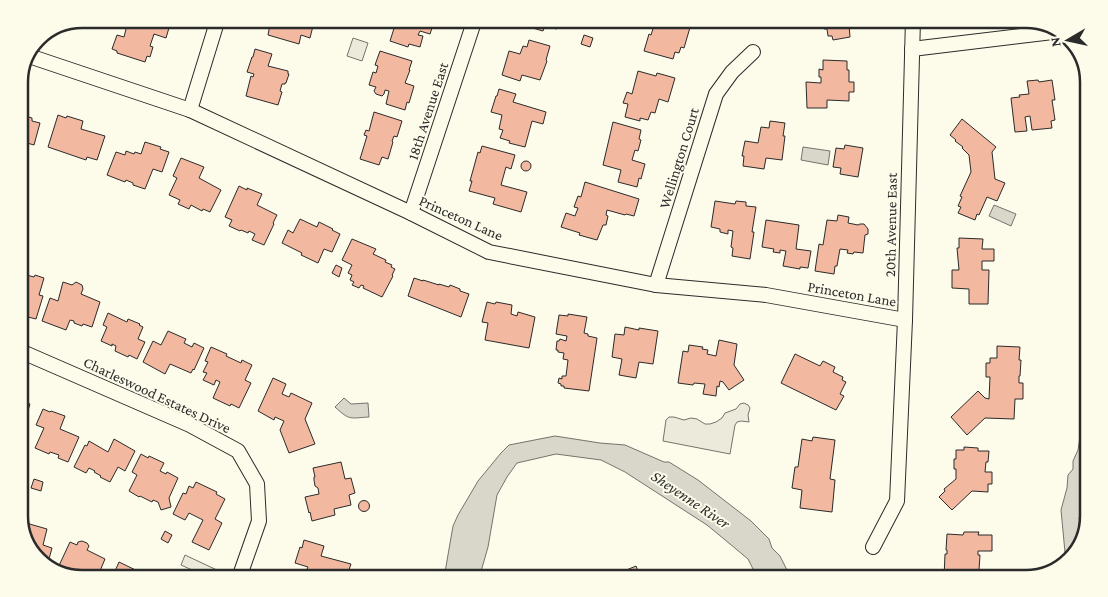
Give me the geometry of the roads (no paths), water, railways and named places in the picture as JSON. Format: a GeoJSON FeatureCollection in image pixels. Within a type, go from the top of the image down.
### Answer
{"type":"FeatureCollection","features":[{"type":"Feature","properties":{"kind":"street"},"geometry":{"type":"LineString","coordinates":[[190,110],[215,28]]}},
{"type":"Feature","properties":{"kind":"street","name":"18th Avenue East"},"geometry":{"type":"LineString","coordinates":[[411,214],[472,28]]}},
{"type":"Feature","properties":{"kind":"street","name":"20th Avenue East"},"geometry":{"type":"LineString","coordinates":[[873,547],[897,500],[905,320],[913,28]]}},
{"type":"Feature","properties":{"kind":"street"},"geometry":{"type":"LineString","coordinates":[[912,49],[1049,32]]}},
{"type":"Feature","properties":{"kind":"street","name":"Wellington Court"},"geometry":{"type":"LineString","coordinates":[[656,285],[716,94],[732,72],[753,52]]}},
{"type":"Feature","properties":{"kind":"street","name":"Princeton Lane"},"geometry":{"type":"LineString","coordinates":[[33,57],[190,110],[490,252],[656,285],[766,295],[905,320]]}},
{"type":"Feature","properties":{"kind":"street","name":"Charleswood Estates Drive"},"geometry":{"type":"LineString","coordinates":[[28,354],[190,425],[238,451],[257,484],[258,521],[242,570]]}},
{"type":"Feature","properties":{"kind":"water"},"geometry":{"type":"Polygon","coordinates":[[[803,147],[830,151],[828,165],[801,160],[803,147]]]}},
{"type":"Feature","properties":{"kind":"water"},"geometry":{"type":"Polygon","coordinates":[[[994,205],[1016,214],[1011,226],[989,216],[994,205]]]}},
{"type":"Feature","properties":{"kind":"water"},"geometry":{"type":"Polygon","coordinates":[[[344,398],[351,404],[368,403],[369,417],[354,418],[344,415],[335,407],[344,398]]]}},
{"type":"Feature","properties":{"kind":"water","name":"Sheyenne River"},"geometry":{"type":"Polygon","coordinates":[[[555,436],[625,445],[664,462],[669,462],[698,480],[751,521],[769,539],[772,548],[780,556],[787,570],[754,570],[748,559],[707,525],[625,472],[601,460],[556,454],[517,463],[507,477],[497,495],[488,547],[481,570],[445,570],[453,526],[458,515],[478,481],[509,445],[555,436]]]}},
{"type":"Feature","properties":{"kind":"water"},"geometry":{"type":"Polygon","coordinates":[[[1080,437],[1079,526],[1075,539],[1065,553],[1061,510],[1067,488],[1068,475],[1073,469],[1073,461],[1078,450],[1080,437]]]}}]}
